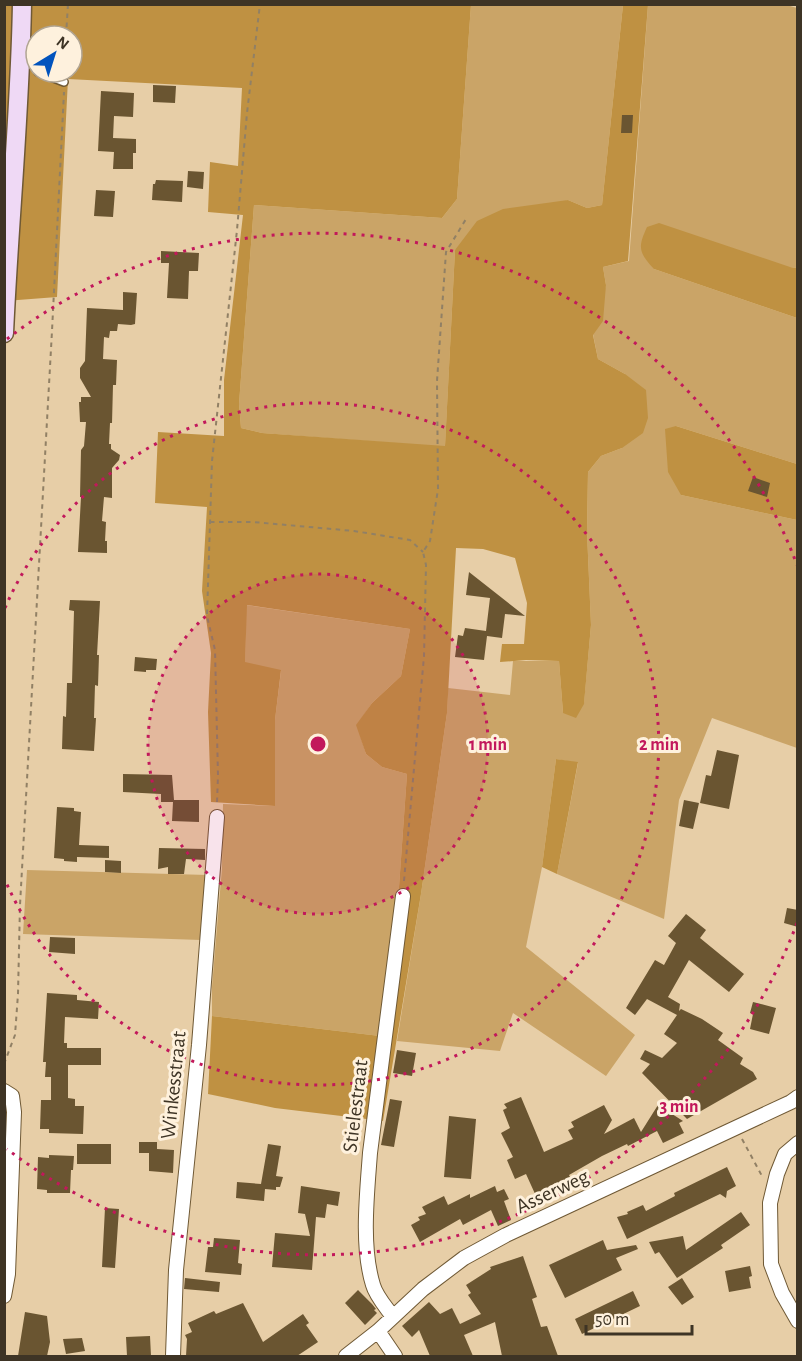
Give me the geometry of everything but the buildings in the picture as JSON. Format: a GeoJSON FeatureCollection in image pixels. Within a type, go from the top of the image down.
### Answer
{"type":"FeatureCollection","features":[{"type":"Feature","properties":{"kind":"main road"},"geometry":{"type":"LineString","coordinates":[[22,4],[25,24]]}},
{"type":"Feature","properties":{"kind":"main road"},"geometry":{"type":"LineString","coordinates":[[4,333],[7,265],[30,84]]}},
{"type":"Feature","properties":{"kind":"street","name":"Winkesstraat"},"geometry":{"type":"LineString","coordinates":[[173,1356],[176,1270],[199,1045],[217,817]]}},
{"type":"Feature","properties":{"kind":"street","name":"Stielestraat"},"geometry":{"type":"LineString","coordinates":[[393,1317],[373,1287],[366,1252],[367,1195],[370,1153],[403,896]]}},
{"type":"Feature","properties":{"kind":"street"},"geometry":{"type":"LineString","coordinates":[[4,1091],[12,1096],[14,1112],[8,1274],[4,1296]]}},
{"type":"Feature","properties":{"kind":"street","name":"Asserweg"},"geometry":{"type":"LineString","coordinates":[[346,1356],[378,1331],[423,1289],[464,1258],[506,1235],[735,1127],[795,1102]]}},
{"type":"Feature","properties":{"kind":"street"},"geometry":{"type":"LineString","coordinates":[[798,1143],[785,1154],[770,1203],[771,1264],[782,1293],[798,1321]]}},
{"type":"Feature","properties":{"kind":"street"},"geometry":{"type":"LineString","coordinates":[[378,1331],[395,1356]]}},
{"type":"Feature","properties":{"kind":"path"},"geometry":{"type":"LineString","coordinates":[[67,24],[68,4]]}},
{"type":"Feature","properties":{"kind":"path"},"geometry":{"type":"LineString","coordinates":[[217,817],[215,650],[207,616],[212,461],[260,4]]}},
{"type":"Feature","properties":{"kind":"path"},"geometry":{"type":"LineString","coordinates":[[4,1064],[15,1035],[18,994],[20,905],[64,84]]}},
{"type":"Feature","properties":{"kind":"path"},"geometry":{"type":"LineString","coordinates":[[423,552],[430,541],[438,489],[437,381],[446,252],[466,219]]}},
{"type":"Feature","properties":{"kind":"path"},"geometry":{"type":"LineString","coordinates":[[210,522],[253,522],[354,531],[410,540],[423,552],[426,565],[423,656],[403,896]]}},
{"type":"Feature","properties":{"kind":"path"},"geometry":{"type":"LineString","coordinates":[[735,1127],[772,1194]]}},
{"type":"Feature","properties":{"kind":"shaded area"},"geometry":{"type":"Polygon","coordinates":[[[783,4],[797,8],[797,268],[654,269],[797,318],[797,464],[676,426],[681,495],[797,520],[797,748],[712,718],[679,800],[664,919],[557,874],[578,763],[556,759],[542,867],[526,947],[635,1035],[606,1076],[513,1013],[500,1051],[397,1041],[421,894],[447,713],[448,688],[510,695],[513,661],[559,661],[563,713],[584,703],[591,625],[587,532],[588,472],[601,456],[622,448],[625,374],[598,359],[593,334],[606,285],[603,267],[629,261],[648,5],[783,4]]]}},
{"type":"Feature","properties":{"kind":"shaded area"},"geometry":{"type":"Polygon","coordinates":[[[5,5],[471,5],[457,199],[442,218],[254,205],[239,404],[241,428],[262,433],[445,446],[455,250],[477,221],[503,209],[568,200],[587,208],[602,205],[623,5],[648,5],[628,261],[603,267],[606,285],[603,321],[593,335],[598,359],[625,374],[646,390],[648,418],[643,433],[622,448],[601,456],[588,472],[587,532],[591,625],[584,704],[576,718],[563,713],[559,661],[500,662],[502,644],[524,644],[527,603],[515,558],[483,549],[456,548],[447,713],[421,894],[383,1121],[275,1108],[208,1094],[212,1016],[380,1036],[399,887],[407,774],[382,767],[366,754],[356,725],[372,703],[401,676],[410,629],[247,605],[245,662],[281,670],[275,720],[275,806],[211,802],[208,712],[211,653],[202,591],[207,507],[155,503],[158,432],[224,436],[224,380],[243,215],[208,212],[210,162],[238,166],[242,88],[84,80],[84,24],[24,24],[24,84],[68,84],[57,297],[5,301],[5,5]]]}},
{"type":"Feature","properties":{"kind":"shaded area"},"geometry":{"type":"Polygon","coordinates":[[[471,5],[623,5],[602,205],[587,208],[568,200],[455,250],[445,447],[262,433],[241,428],[239,404],[254,205],[442,218],[457,199],[471,5]]]}},
{"type":"Feature","properties":{"kind":"shaded area"},"geometry":{"type":"Polygon","coordinates":[[[659,223],[797,268],[797,318],[654,269],[642,254],[641,245],[647,227],[659,223]]]}},
{"type":"Feature","properties":{"kind":"shaded area"},"geometry":{"type":"Polygon","coordinates":[[[676,426],[797,464],[797,520],[681,495],[668,472],[665,429],[676,426]]]}},
{"type":"Feature","properties":{"kind":"shaded area"},"geometry":{"type":"Polygon","coordinates":[[[246,605],[410,629],[401,676],[372,703],[357,725],[366,754],[382,767],[407,774],[399,887],[380,1036],[212,1016],[212,987],[222,868],[223,804],[275,806],[275,720],[281,671],[245,663],[246,605]]]}},
{"type":"Feature","properties":{"kind":"shaded area"},"geometry":{"type":"Polygon","coordinates":[[[556,759],[578,762],[557,874],[542,867],[556,759]]]}},
{"type":"Feature","properties":{"kind":"shaded area"},"geometry":{"type":"Polygon","coordinates":[[[27,870],[208,875],[201,940],[23,934],[27,870]]]}}]}
